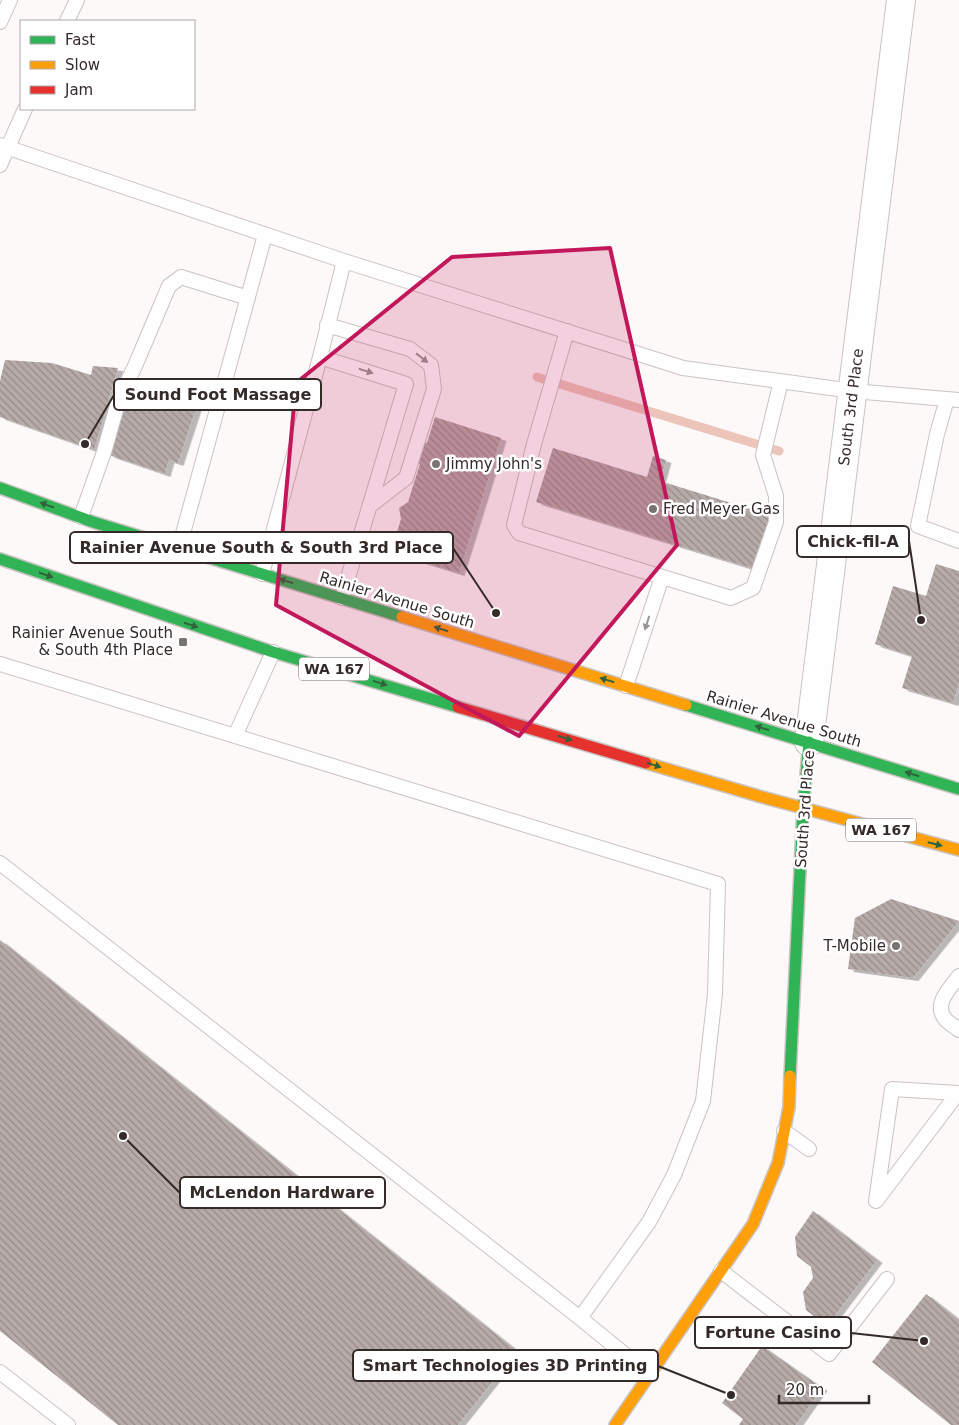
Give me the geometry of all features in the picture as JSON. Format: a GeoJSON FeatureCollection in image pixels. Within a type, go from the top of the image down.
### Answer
{"type":"FeatureCollection","features":[{"type":"Feature","properties":{"kind":"main road","name":"Rainier Avenue South"},"geometry":{"type":"LineString","coordinates":[[0,488],[80,517],[959,789]]}},
{"type":"Feature","properties":{"kind":"main road","name":"WA 167"},"geometry":{"type":"LineString","coordinates":[[0,559],[273,652],[804,809],[959,850]]}},
{"type":"Feature","properties":{"kind":"main road","name":"South 3rd Place"},"geometry":{"type":"LineString","coordinates":[[615,1425],[753,1224],[778,1163],[789,1108],[809,742]]}},
{"type":"Feature","properties":{"kind":"street","name":"South 3rd Place"},"geometry":{"type":"LineString","coordinates":[[809,742],[901,0]]}},
{"type":"Feature","properties":{"kind":"lane"},"geometry":{"type":"LineString","coordinates":[[0,22],[10,0]]}},
{"type":"Feature","properties":{"kind":"lane"},"geometry":{"type":"LineString","coordinates":[[67,20],[77,0]]}},
{"type":"Feature","properties":{"kind":"lane"},"geometry":{"type":"LineString","coordinates":[[0,165],[4,146],[24,110]]}},
{"type":"Feature","properties":{"kind":"lane"},"geometry":{"type":"LineString","coordinates":[[4,146],[344,261],[683,368],[853,390],[953,399],[937,434],[918,526],[959,541]]}},
{"type":"Feature","properties":{"kind":"lane"},"geometry":{"type":"LineString","coordinates":[[179,548],[265,235]]}},
{"type":"Feature","properties":{"kind":"lane"},"geometry":{"type":"LineString","coordinates":[[262,574],[344,261]]}},
{"type":"Feature","properties":{"kind":"lane"},"geometry":{"type":"LineString","coordinates":[[80,517],[104,452],[119,399],[135,366],[168,286],[181,277],[248,298]]}},
{"type":"Feature","properties":{"kind":"lane"},"geometry":{"type":"LineString","coordinates":[[327,325],[410,349],[431,365],[434,389],[406,478],[371,505]]}},
{"type":"Feature","properties":{"kind":"lane"},"geometry":{"type":"LineString","coordinates":[[567,332],[534,444],[514,525],[519,533],[731,598],[753,588],[776,522],[776,496],[763,455],[781,381]]}},
{"type":"Feature","properties":{"kind":"lane"},"geometry":{"type":"LineString","coordinates":[[320,357],[406,384],[342,598]]}},
{"type":"Feature","properties":{"kind":"lane"},"geometry":{"type":"LineString","coordinates":[[626,686],[662,576]]}},
{"type":"Feature","properties":{"kind":"lane"},"geometry":{"type":"LineString","coordinates":[[235,736],[273,652]]}},
{"type":"Feature","properties":{"kind":"lane"},"geometry":{"type":"LineString","coordinates":[[0,664],[718,884],[715,994],[703,1101],[674,1175],[649,1222],[580,1318]]}},
{"type":"Feature","properties":{"kind":"lane"},"geometry":{"type":"LineString","coordinates":[[0,863],[650,1375]]}},
{"type":"Feature","properties":{"kind":"lane"},"geometry":{"type":"LineString","coordinates":[[959,976],[944,995],[940,1009],[945,1019],[959,1030]]}},
{"type":"Feature","properties":{"kind":"lane"},"geometry":{"type":"LineString","coordinates":[[892,1089],[958,1093],[905,1162],[876,1201],[892,1089]]}},
{"type":"Feature","properties":{"kind":"lane"},"geometry":{"type":"LineString","coordinates":[[784,1131],[808,1149]]}},
{"type":"Feature","properties":{"kind":"lane"},"geometry":{"type":"LineString","coordinates":[[721,1271],[829,1354],[888,1279]]}},
{"type":"Feature","properties":{"kind":"lane"},"geometry":{"type":"LineString","coordinates":[[0,1372],[68,1425]]}},
{"type":"Feature","properties":{"kind":"highlighted area"},"geometry":{"type":"Polygon","coordinates":[[[610,248],[677,545],[519,736],[276,605],[296,383],[452,257],[610,248]]]}},
{"type":"Feature","properties":{"kind":"building"},"geometry":{"type":"Polygon","coordinates":[[[5,360],[52,363],[91,375],[93,366],[118,368],[94,450],[0,417],[0,381],[5,360]]]}},
{"type":"Feature","properties":{"kind":"building"},"geometry":{"type":"Polygon","coordinates":[[[132,384],[197,405],[178,463],[169,460],[165,474],[109,455],[132,384]]]}},
{"type":"Feature","properties":{"kind":"building"},"geometry":{"type":"Polygon","coordinates":[[[435,417],[501,438],[459,573],[391,552],[401,519],[399,508],[408,502],[420,464],[415,462],[421,441],[427,443],[435,417]]]}},
{"type":"Feature","properties":{"kind":"building","name":"Fred Meyer Gas"},"geometry":{"type":"Polygon","coordinates":[[[553,448],[647,477],[653,456],[666,460],[660,481],[770,515],[754,569],[536,502],[553,448]]]}},
{"type":"Feature","properties":{"kind":"building"},"geometry":{"type":"Polygon","coordinates":[[[936,564],[959,571],[959,683],[953,703],[902,688],[912,656],[875,644],[893,586],[926,596],[936,564]]]}},
{"type":"Feature","properties":{"kind":"building","name":"T-Mobile"},"geometry":{"type":"Polygon","coordinates":[[[891,899],[959,921],[913,978],[848,969],[855,918],[891,899]]]}},
{"type":"Feature","properties":{"kind":"building"},"geometry":{"type":"Polygon","coordinates":[[[0,940],[517,1351],[458,1425],[118,1425],[0,1331],[0,940]]]}},
{"type":"Feature","properties":{"kind":"building"},"geometry":{"type":"Polygon","coordinates":[[[813,1211],[877,1260],[827,1326],[806,1310],[803,1292],[813,1278],[811,1267],[797,1256],[795,1237],[813,1211]]]}},
{"type":"Feature","properties":{"kind":"building"},"geometry":{"type":"Polygon","coordinates":[[[926,1294],[959,1320],[959,1425],[951,1425],[872,1362],[926,1294]]]}},
{"type":"Feature","properties":{"kind":"building"},"geometry":{"type":"Polygon","coordinates":[[[762,1346],[822,1388],[796,1425],[739,1425],[743,1419],[722,1403],[762,1346]]]}},
{"type":"Feature","properties":{"kind":"waterway"},"geometry":{"type":"LineString","coordinates":[[537,377],[779,451]]}},
{"type":"Feature","properties":{"kind":"traffic: fast"},"geometry":{"type":"LineString","coordinates":[[0,488],[93,522],[402,617]]}},
{"type":"Feature","properties":{"kind":"traffic: fast"},"geometry":{"type":"LineString","coordinates":[[0,559],[273,652],[458,707]]}},
{"type":"Feature","properties":{"kind":"traffic: fast"},"geometry":{"type":"LineString","coordinates":[[686,705],[959,789]]}},
{"type":"Feature","properties":{"kind":"traffic: fast"},"geometry":{"type":"LineString","coordinates":[[790,1076],[803,809],[809,742]]}},
{"type":"Feature","properties":{"kind":"traffic: slow"},"geometry":{"type":"LineString","coordinates":[[402,617],[686,705]]}},
{"type":"Feature","properties":{"kind":"traffic: slow"},"geometry":{"type":"LineString","coordinates":[[646,763],[762,797],[959,850]]}},
{"type":"Feature","properties":{"kind":"traffic: slow"},"geometry":{"type":"LineString","coordinates":[[615,1425],[753,1224],[778,1163],[789,1107],[790,1076]]}},
{"type":"Feature","properties":{"kind":"traffic: jam"},"geometry":{"type":"LineString","coordinates":[[458,707],[646,763]]}},
{"type":"Feature","properties":{"kind":"place","name":"Sound Foot Massage"},"geometry":{"type":"Point","coordinates":[85,444]}},
{"type":"Feature","properties":{"kind":"place","name":"Jimmy John's"},"geometry":{"type":"Point","coordinates":[436,464]}},
{"type":"Feature","properties":{"kind":"place","name":"Fred Meyer Gas"},"geometry":{"type":"Point","coordinates":[653,509]}},
{"type":"Feature","properties":{"kind":"place","name":"Rainier Avenue South & South 3rd Place"},"geometry":{"type":"Point","coordinates":[496,613]}},
{"type":"Feature","properties":{"kind":"place","name":"Chick-fil-A"},"geometry":{"type":"Point","coordinates":[921,620]}},
{"type":"Feature","properties":{"kind":"place","name":"Rainier Avenue South & South 4th Place"},"geometry":{"type":"Point","coordinates":[183,642]}},
{"type":"Feature","properties":{"kind":"place","name":"T-Mobile"},"geometry":{"type":"Point","coordinates":[896,946]}},
{"type":"Feature","properties":{"kind":"place","name":"McLendon Hardware"},"geometry":{"type":"Point","coordinates":[123,1136]}},
{"type":"Feature","properties":{"kind":"place","name":"Fortune Casino"},"geometry":{"type":"Point","coordinates":[924,1341]}},
{"type":"Feature","properties":{"kind":"place","name":"Smart Technologies 3D Printing"},"geometry":{"type":"Point","coordinates":[731,1395]}}]}
